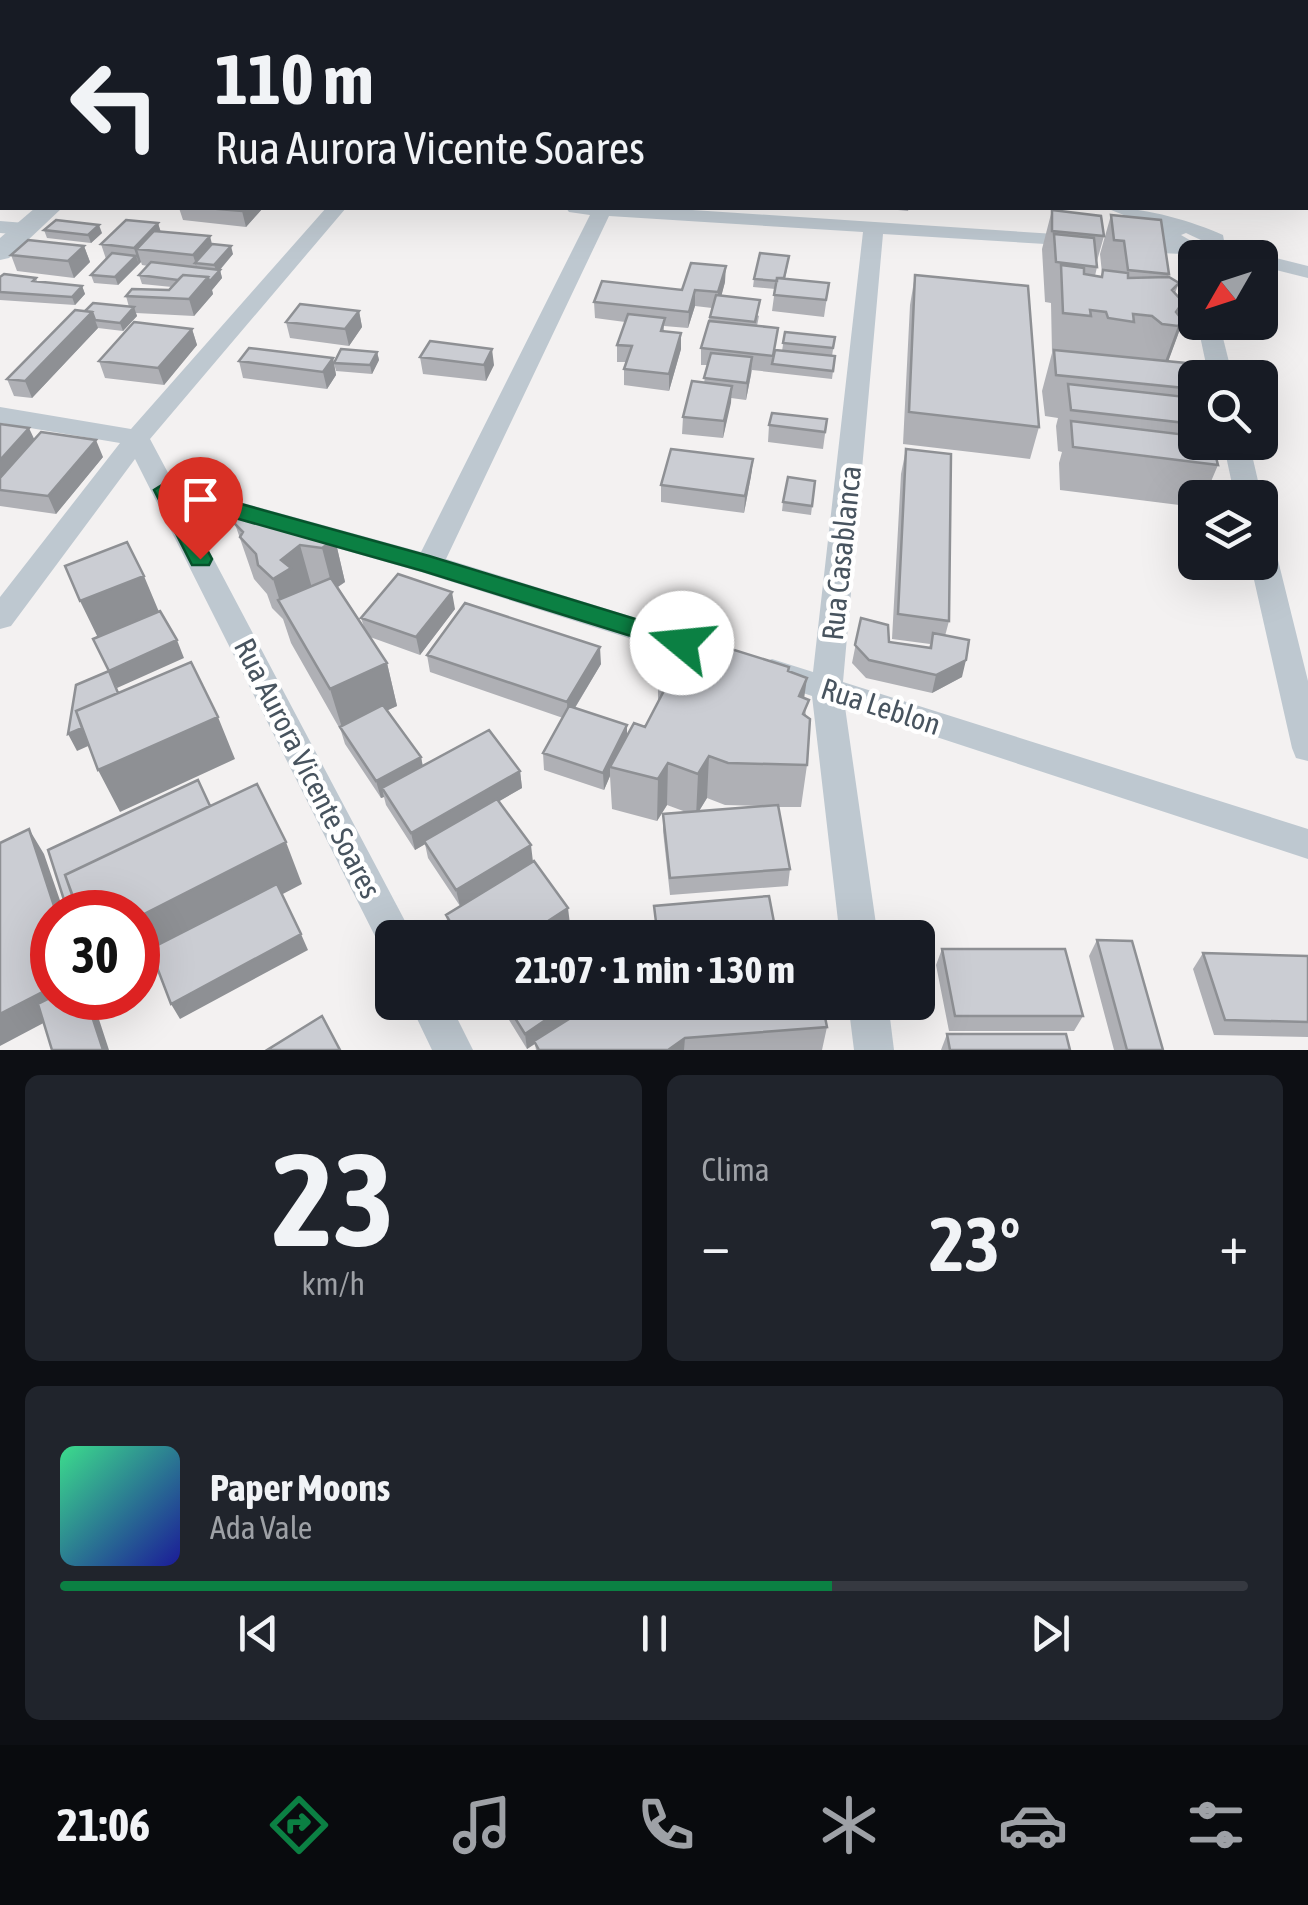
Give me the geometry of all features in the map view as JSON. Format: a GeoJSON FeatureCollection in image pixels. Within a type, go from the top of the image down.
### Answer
{"type":"FeatureCollection","features":[{"type":"Feature","properties":{"kind":"street"},"geometry":{"type":"LineString","coordinates":[[0,252],[13,228],[45,210]]}},
{"type":"Feature","properties":{"kind":"street"},"geometry":{"type":"LineString","coordinates":[[0,618],[138,438],[334,210]]}},
{"type":"Feature","properties":{"kind":"street"},"geometry":{"type":"LineString","coordinates":[[429,564],[603,210]]}},
{"type":"Feature","properties":{"kind":"street"},"geometry":{"type":"LineString","coordinates":[[649,210],[742,212],[874,227],[1188,240]]}},
{"type":"Feature","properties":{"kind":"street"},"geometry":{"type":"LineString","coordinates":[[1122,210],[1188,240]]}},
{"type":"Feature","properties":{"kind":"street","name":"Rua Casablanca"},"geometry":{"type":"LineString","coordinates":[[857,920],[827,688],[874,227]]}},
{"type":"Feature","properties":{"kind":"street"},"geometry":{"type":"LineString","coordinates":[[1278,264],[1308,272]]}},
{"type":"Feature","properties":{"kind":"street"},"geometry":{"type":"LineString","coordinates":[[0,415],[138,438]]}},
{"type":"Feature","properties":{"kind":"street","name":"Rua Aurora Vicente Soares"},"geometry":{"type":"LineString","coordinates":[[138,438],[386,920]]}},
{"type":"Feature","properties":{"kind":"street","name":"Rua Leblon"},"geometry":{"type":"LineString","coordinates":[[165,490],[429,564],[1308,844]]}},
{"type":"Feature","properties":{"kind":"street"},"geometry":{"type":"LineString","coordinates":[[1268,580],[1308,748]]}},
{"type":"Feature","properties":{"kind":"street"},"geometry":{"type":"LineString","coordinates":[[437,1020],[453,1050]]}},
{"type":"Feature","properties":{"kind":"street"},"geometry":{"type":"LineString","coordinates":[[870,1020],[874,1050]]}},
{"type":"Feature","properties":{"kind":"building"},"geometry":{"type":"Polygon","coordinates":[[[1052,210],[1101,216],[1104,236],[1052,231],[1052,210]]]}},
{"type":"Feature","properties":{"kind":"building"},"geometry":{"type":"Polygon","coordinates":[[[1111,215],[1161,220],[1169,274],[1128,270],[1124,241],[1114,240],[1111,215]]]}},
{"type":"Feature","properties":{"kind":"building"},"geometry":{"type":"Polygon","coordinates":[[[56,220],[99,225],[88,235],[44,230],[56,220]]]}},
{"type":"Feature","properties":{"kind":"building"},"geometry":{"type":"Polygon","coordinates":[[[126,220],[158,223],[134,248],[101,244],[126,220]]]}},
{"type":"Feature","properties":{"kind":"building"},"geometry":{"type":"Polygon","coordinates":[[[154,231],[210,236],[193,255],[137,249],[154,231]]]}},
{"type":"Feature","properties":{"kind":"building"},"geometry":{"type":"Polygon","coordinates":[[[1054,234],[1094,238],[1097,267],[1056,262],[1054,234]]]}},
{"type":"Feature","properties":{"kind":"building"},"geometry":{"type":"Polygon","coordinates":[[[28,240],[84,246],[68,261],[11,255],[28,240]]]}},
{"type":"Feature","properties":{"kind":"building"},"geometry":{"type":"Polygon","coordinates":[[[212,244],[231,246],[214,265],[195,263],[212,244]]]}},
{"type":"Feature","properties":{"kind":"building"},"geometry":{"type":"Polygon","coordinates":[[[112,253],[136,256],[115,277],[91,275],[112,253]]]}},
{"type":"Feature","properties":{"kind":"building"},"geometry":{"type":"Polygon","coordinates":[[[760,253],[789,256],[784,278],[754,279],[760,253]]]}},
{"type":"Feature","properties":{"kind":"building"},"geometry":{"type":"Polygon","coordinates":[[[151,262],[220,270],[209,282],[208,277],[183,275],[178,280],[139,275],[151,262]]]}},
{"type":"Feature","properties":{"kind":"building"},"geometry":{"type":"Polygon","coordinates":[[[691,263],[726,266],[718,292],[695,290],[689,312],[594,302],[602,281],[682,290],[691,263]]]}},
{"type":"Feature","properties":{"kind":"building"},"geometry":{"type":"Polygon","coordinates":[[[1061,265],[1084,268],[1084,274],[1102,277],[1103,270],[1128,273],[1128,278],[1169,277],[1178,282],[1172,290],[1178,297],[1178,326],[1162,324],[1152,316],[1133,314],[1134,322],[1108,318],[1106,312],[1090,310],[1091,316],[1063,313],[1061,265]]]}},
{"type":"Feature","properties":{"kind":"building"},"geometry":{"type":"Polygon","coordinates":[[[4,274],[82,286],[72,297],[0,292],[0,277],[4,274]]]}},
{"type":"Feature","properties":{"kind":"building"},"geometry":{"type":"Polygon","coordinates":[[[183,275],[208,277],[189,299],[126,296],[132,289],[169,290],[183,275]]]}},
{"type":"Feature","properties":{"kind":"building"},"geometry":{"type":"Polygon","coordinates":[[[915,275],[1028,286],[1039,427],[909,412],[915,275]]]}},
{"type":"Feature","properties":{"kind":"building"},"geometry":{"type":"Polygon","coordinates":[[[777,278],[829,283],[826,300],[774,295],[777,278]]]}},
{"type":"Feature","properties":{"kind":"building"},"geometry":{"type":"Polygon","coordinates":[[[716,295],[760,300],[755,322],[710,317],[716,295]]]}},
{"type":"Feature","properties":{"kind":"building"},"geometry":{"type":"Polygon","coordinates":[[[93,303],[134,307],[120,323],[95,320],[92,312],[85,311],[93,303]]]}},
{"type":"Feature","properties":{"kind":"building"},"geometry":{"type":"Polygon","coordinates":[[[300,304],[359,311],[345,329],[286,322],[300,304]]]}},
{"type":"Feature","properties":{"kind":"building"},"geometry":{"type":"Polygon","coordinates":[[[75,310],[92,312],[25,381],[7,379],[75,310]]]}},
{"type":"Feature","properties":{"kind":"building"},"geometry":{"type":"Polygon","coordinates":[[[628,314],[665,318],[661,331],[681,333],[669,374],[624,369],[632,346],[617,345],[628,314]]]}},
{"type":"Feature","properties":{"kind":"building"},"geometry":{"type":"Polygon","coordinates":[[[709,321],[778,328],[773,356],[701,348],[709,321]]]}},
{"type":"Feature","properties":{"kind":"building"},"geometry":{"type":"Polygon","coordinates":[[[134,322],[192,329],[158,368],[99,361],[134,322]]]}},
{"type":"Feature","properties":{"kind":"building"},"geometry":{"type":"Polygon","coordinates":[[[785,332],[835,337],[833,348],[783,343],[785,332]]]}},
{"type":"Feature","properties":{"kind":"building"},"geometry":{"type":"Polygon","coordinates":[[[430,341],[492,349],[484,365],[420,357],[430,341]]]}},
{"type":"Feature","properties":{"kind":"building"},"geometry":{"type":"Polygon","coordinates":[[[249,348],[333,358],[323,372],[239,361],[249,348]]]}},
{"type":"Feature","properties":{"kind":"building"},"geometry":{"type":"Polygon","coordinates":[[[341,349],[377,352],[370,365],[334,363],[341,349]]]}},
{"type":"Feature","properties":{"kind":"building"},"geometry":{"type":"Polygon","coordinates":[[[775,350],[835,356],[833,371],[772,364],[775,350]]]}},
{"type":"Feature","properties":{"kind":"building"},"geometry":{"type":"Polygon","coordinates":[[[1054,350],[1178,362],[1178,387],[1056,375],[1054,350]]]}},
{"type":"Feature","properties":{"kind":"building"},"geometry":{"type":"Polygon","coordinates":[[[711,353],[752,357],[747,383],[704,378],[711,353]]]}},
{"type":"Feature","properties":{"kind":"building"},"geometry":{"type":"Polygon","coordinates":[[[692,381],[732,386],[724,421],[683,417],[692,381]]]}},
{"type":"Feature","properties":{"kind":"building"},"geometry":{"type":"Polygon","coordinates":[[[1068,384],[1178,396],[1178,422],[1071,410],[1068,384]]]}},
{"type":"Feature","properties":{"kind":"building"},"geometry":{"type":"Polygon","coordinates":[[[772,413],[827,419],[825,432],[769,425],[772,413]]]}},
{"type":"Feature","properties":{"kind":"building"},"geometry":{"type":"Polygon","coordinates":[[[1071,421],[1178,434],[1178,460],[1217,460],[1218,465],[1073,447],[1071,421]]]}},
{"type":"Feature","properties":{"kind":"building"},"geometry":{"type":"Polygon","coordinates":[[[0,424],[29,428],[0,460],[0,424]]]}},
{"type":"Feature","properties":{"kind":"building"},"geometry":{"type":"Polygon","coordinates":[[[41,432],[96,440],[48,496],[0,490],[0,478],[41,432]]]}},
{"type":"Feature","properties":{"kind":"building"},"geometry":{"type":"Polygon","coordinates":[[[671,449],[753,459],[745,496],[661,485],[671,449]]]}},
{"type":"Feature","properties":{"kind":"building"},"geometry":{"type":"Polygon","coordinates":[[[906,449],[951,454],[949,621],[898,614],[906,449]]]}},
{"type":"Feature","properties":{"kind":"building"},"geometry":{"type":"Polygon","coordinates":[[[788,477],[815,481],[812,506],[783,502],[788,477]]]}},
{"type":"Feature","properties":{"kind":"building"},"geometry":{"type":"Polygon","coordinates":[[[258,509],[272,517],[278,515],[316,526],[335,539],[322,548],[300,545],[281,560],[291,568],[273,579],[258,565],[256,554],[240,537],[243,532],[235,524],[235,516],[258,509]]]}},
{"type":"Feature","properties":{"kind":"building"},"geometry":{"type":"Polygon","coordinates":[[[127,542],[144,576],[80,601],[65,566],[127,542]]]}},
{"type":"Feature","properties":{"kind":"building"},"geometry":{"type":"Polygon","coordinates":[[[398,574],[452,592],[416,637],[361,618],[398,574]]]}},
{"type":"Feature","properties":{"kind":"building"},"geometry":{"type":"Polygon","coordinates":[[[331,578],[387,663],[330,689],[278,600],[331,578]]]}},
{"type":"Feature","properties":{"kind":"building"},"geometry":{"type":"Polygon","coordinates":[[[465,603],[600,647],[567,702],[427,655],[465,603]]]}},
{"type":"Feature","properties":{"kind":"building"},"geometry":{"type":"Polygon","coordinates":[[[160,611],[177,640],[109,671],[93,639],[160,611]]]}},
{"type":"Feature","properties":{"kind":"building"},"geometry":{"type":"Polygon","coordinates":[[[861,618],[888,625],[889,642],[931,648],[933,633],[969,640],[966,660],[936,675],[869,660],[855,645],[861,618]]]}},
{"type":"Feature","properties":{"kind":"building"},"geometry":{"type":"Polygon","coordinates":[[[682,638],[697,643],[699,639],[789,667],[788,671],[807,678],[799,696],[809,700],[803,714],[810,719],[807,765],[728,763],[709,756],[698,774],[668,763],[658,779],[610,767],[634,723],[645,727],[669,681],[658,678],[682,638]]]}},
{"type":"Feature","properties":{"kind":"building"},"geometry":{"type":"Polygon","coordinates":[[[191,662],[218,717],[98,770],[76,711],[191,662]]]}},
{"type":"Feature","properties":{"kind":"building"},"geometry":{"type":"Polygon","coordinates":[[[109,671],[118,693],[76,711],[82,728],[68,734],[76,685],[109,671]]]}},
{"type":"Feature","properties":{"kind":"building"},"geometry":{"type":"Polygon","coordinates":[[[383,705],[421,757],[376,781],[340,727],[383,705]]]}},
{"type":"Feature","properties":{"kind":"building"},"geometry":{"type":"Polygon","coordinates":[[[569,706],[627,725],[603,773],[543,753],[569,706]]]}},
{"type":"Feature","properties":{"kind":"building"},"geometry":{"type":"Polygon","coordinates":[[[489,730],[520,771],[411,833],[382,788],[489,730]]]}},
{"type":"Feature","properties":{"kind":"building"},"geometry":{"type":"Polygon","coordinates":[[[198,780],[210,806],[65,875],[71,890],[61,890],[48,850],[198,780]]]}},
{"type":"Feature","properties":{"kind":"building"},"geometry":{"type":"Polygon","coordinates":[[[257,784],[286,842],[160,906],[160,890],[70,890],[65,875],[257,784]]]}},
{"type":"Feature","properties":{"kind":"building"},"geometry":{"type":"Polygon","coordinates":[[[497,799],[531,845],[456,890],[424,841],[497,799]]]}},
{"type":"Feature","properties":{"kind":"building"},"geometry":{"type":"Polygon","coordinates":[[[778,805],[790,869],[670,878],[663,814],[778,805]]]}},
{"type":"Feature","properties":{"kind":"building"},"geometry":{"type":"Polygon","coordinates":[[[29,829],[49,890],[30,890],[30,998],[0,1014],[0,843],[29,829]]]}},
{"type":"Feature","properties":{"kind":"building"},"geometry":{"type":"Polygon","coordinates":[[[534,861],[568,908],[550,920],[449,920],[446,915],[534,861]]]}},
{"type":"Feature","properties":{"kind":"building"},"geometry":{"type":"Polygon","coordinates":[[[277,884],[301,934],[171,1004],[160,975],[160,944],[277,884]]]}},
{"type":"Feature","properties":{"kind":"building"},"geometry":{"type":"Polygon","coordinates":[[[769,896],[774,920],[656,920],[654,906],[769,896]]]}},
{"type":"Feature","properties":{"kind":"building"},"geometry":{"type":"Polygon","coordinates":[[[1097,940],[1132,941],[1163,1050],[1127,1050],[1097,940]]]}},
{"type":"Feature","properties":{"kind":"building"},"geometry":{"type":"Polygon","coordinates":[[[942,949],[1065,949],[1083,1016],[955,1016],[942,949]]]}},
{"type":"Feature","properties":{"kind":"building"},"geometry":{"type":"Polygon","coordinates":[[[1203,953],[1308,956],[1308,1022],[1225,1020],[1203,953]]]}},
{"type":"Feature","properties":{"kind":"building"},"geometry":{"type":"Polygon","coordinates":[[[322,1016],[340,1050],[267,1050],[322,1016]]]}},
{"type":"Feature","properties":{"kind":"building"},"geometry":{"type":"Polygon","coordinates":[[[43,1020],[93,1020],[103,1050],[52,1050],[43,1020]]]}},
{"type":"Feature","properties":{"kind":"building"},"geometry":{"type":"Polygon","coordinates":[[[516,1020],[546,1020],[525,1034],[516,1020]]]}},
{"type":"Feature","properties":{"kind":"building"},"geometry":{"type":"Polygon","coordinates":[[[567,1020],[826,1020],[827,1027],[685,1038],[668,1050],[539,1050],[534,1041],[567,1020]]]}},
{"type":"Feature","properties":{"kind":"building"},"geometry":{"type":"Polygon","coordinates":[[[947,1034],[1066,1034],[1070,1050],[950,1050],[947,1034]]]}},
{"type":"Feature","properties":{"kind":"route"},"geometry":{"type":"LineString","coordinates":[[200,559],[165,490],[429,564],[682,643]]}}]}
